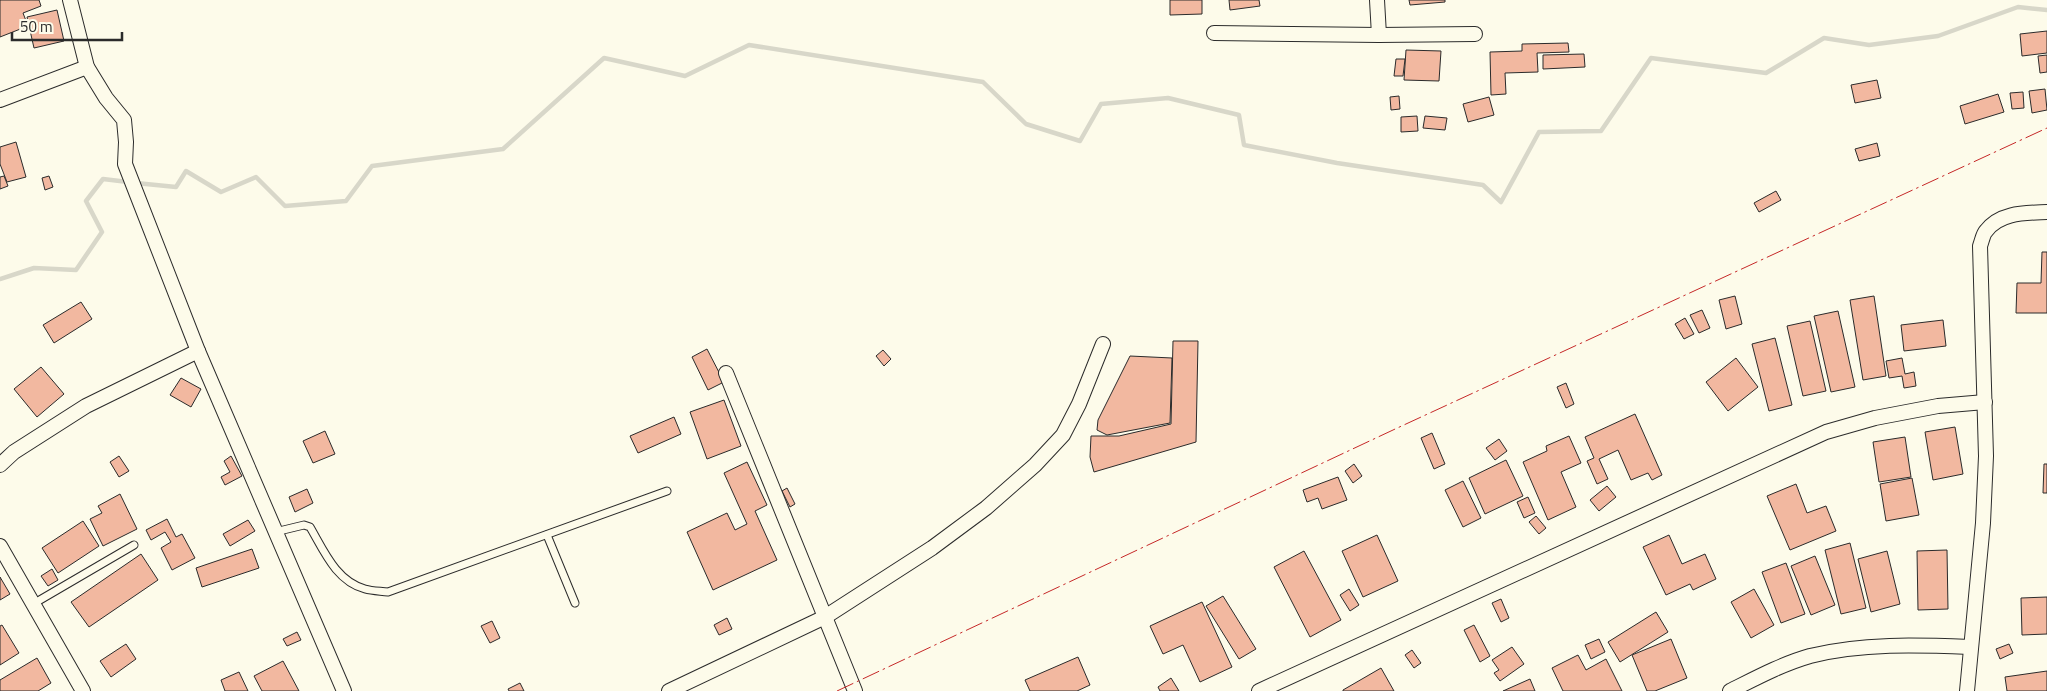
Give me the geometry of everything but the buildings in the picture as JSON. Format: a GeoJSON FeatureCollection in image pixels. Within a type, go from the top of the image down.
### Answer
{"type":"FeatureCollection","features":[{"type":"Feature","properties":{"kind":"street"},"geometry":{"type":"LineString","coordinates":[[70,0],[87,67],[106,98],[124,120],[125,164],[198,352],[344,691]]}},
{"type":"Feature","properties":{"kind":"street"},"geometry":{"type":"LineString","coordinates":[[1377,0],[1379,35]]}},
{"type":"Feature","properties":{"kind":"street"},"geometry":{"type":"LineString","coordinates":[[1214,33],[1475,34]]}},
{"type":"Feature","properties":{"kind":"street"},"geometry":{"type":"LineString","coordinates":[[0,100],[87,67]]}},
{"type":"Feature","properties":{"kind":"street"},"geometry":{"type":"LineString","coordinates":[[1967,691],[1983,523],[1986,456],[1980,246],[1986,231],[1997,221],[2011,215],[2047,212]]}},
{"type":"Feature","properties":{"kind":"street"},"geometry":{"type":"LineString","coordinates":[[669,691],[825,616],[873,588],[986,508],[1035,465],[1063,435],[1079,404],[1103,344]]}},
{"type":"Feature","properties":{"kind":"street"},"geometry":{"type":"LineString","coordinates":[[0,464],[14,452],[86,406],[198,352]]}},
{"type":"Feature","properties":{"kind":"street"},"geometry":{"type":"LineString","coordinates":[[726,373],[855,691]]}},
{"type":"Feature","properties":{"kind":"street"},"geometry":{"type":"LineString","coordinates":[[1258,691],[1826,432],[1875,418],[1938,406],[1985,402]]}},
{"type":"Feature","properties":{"kind":"street"},"geometry":{"type":"LineString","coordinates":[[0,546],[83,691]]}},
{"type":"Feature","properties":{"kind":"street"},"geometry":{"type":"LineString","coordinates":[[1730,691],[1782,666],[1810,656],[1840,650],[1886,646],[1970,647]]}},
{"type":"Feature","properties":{"kind":"lane"},"geometry":{"type":"LineString","coordinates":[[275,532],[304,524],[310,527],[338,572],[350,583],[366,590],[388,592],[667,491]]}},
{"type":"Feature","properties":{"kind":"lane"},"geometry":{"type":"LineString","coordinates":[[547,535],[575,603]]}},
{"type":"Feature","properties":{"kind":"lane"},"geometry":{"type":"LineString","coordinates":[[33,604],[134,545]]}},
{"type":"Feature","properties":{"kind":"waterway"},"geometry":{"type":"LineString","coordinates":[[136,183],[176,187],[186,171],[221,192],[256,177],[285,206],[346,201],[372,166],[503,149],[604,58],[685,76],[749,45],[983,82],[1026,124],[1080,141],[1101,104],[1168,98],[1239,115],[1244,145],[1337,163],[1483,185],[1501,202],[1539,132],[1601,131],[1651,58],[1766,73],[1824,38],[1869,45],[1938,36],[2018,7],[2047,10]]}},
{"type":"Feature","properties":{"kind":"waterway"},"geometry":{"type":"LineString","coordinates":[[0,279],[34,268],[76,270],[102,232],[86,201],[103,179],[128,182]]}},
{"type":"Feature","properties":{"kind":"power"},"geometry":{"type":"LineString","coordinates":[[837,691],[1393,430],[2047,128]]}}]}
